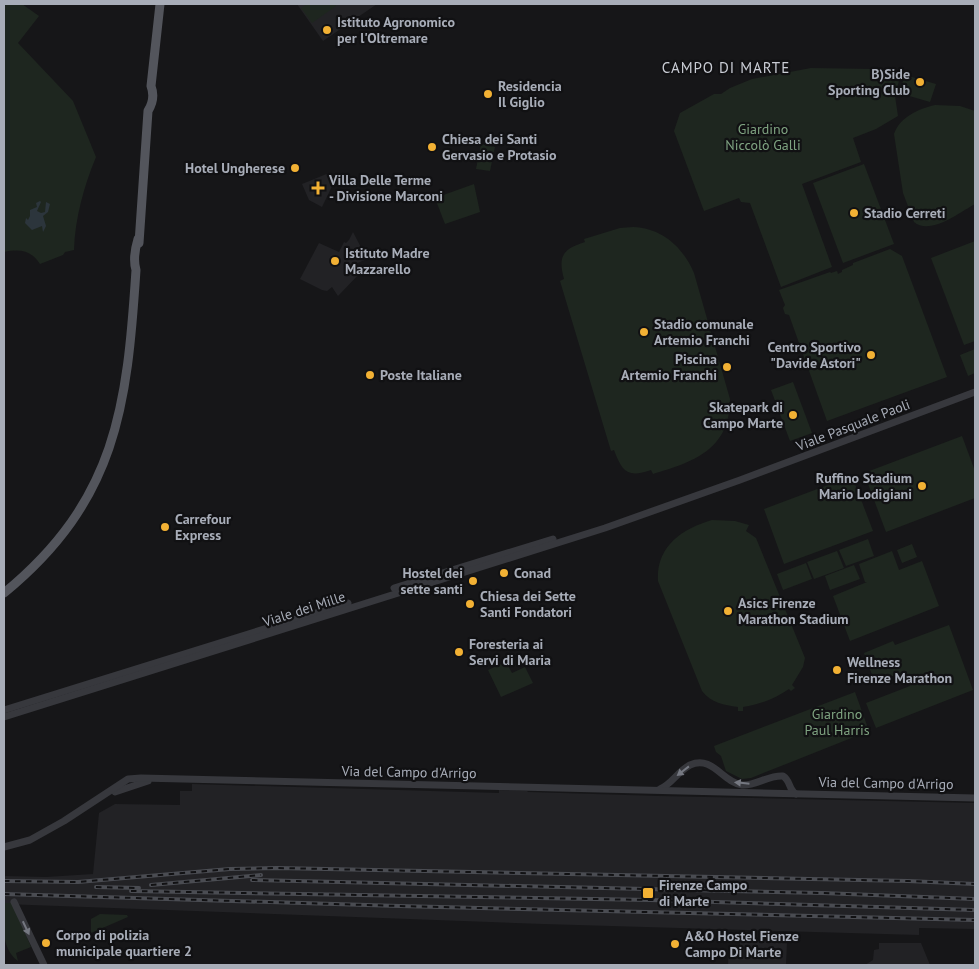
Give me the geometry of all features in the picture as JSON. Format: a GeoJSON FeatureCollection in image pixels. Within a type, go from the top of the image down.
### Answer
{"type":"FeatureCollection","features":[{"type":"Feature","properties":{"kind":"main road"},"geometry":{"type":"LineString","coordinates":[[4,593],[41,560],[68,527],[85,502],[107,456],[120,412],[127,369],[136,270],[139,259],[138,239],[148,111],[145,105],[150,86],[161,6]]}},
{"type":"Feature","properties":{"kind":"street","name":"Viale Pasquale Paoli"},"geometry":{"type":"LineString","coordinates":[[619,522],[740,480],[975,392]]}},
{"type":"Feature","properties":{"kind":"street","name":"Viale dei Mille"},"geometry":{"type":"LineString","coordinates":[[4,717],[619,522]]}},
{"type":"Feature","properties":{"kind":"street","name":"Viale dei Mille"},"geometry":{"type":"LineString","coordinates":[[4,710],[602,524],[611,525]]}},
{"type":"Feature","properties":{"kind":"street"},"geometry":{"type":"LineString","coordinates":[[658,790],[670,783],[687,767],[700,763],[711,765],[728,778],[741,784],[751,784],[778,776],[785,778],[791,790],[796,794]]}},
{"type":"Feature","properties":{"kind":"street","name":"Via del Campo d'Arrigo"},"geometry":{"type":"LineString","coordinates":[[4,847],[30,840],[103,796],[130,783],[160,779],[975,798]]}},
{"type":"Feature","properties":{"kind":"street"},"geometry":{"type":"LineString","coordinates":[[781,794],[789,784]]}},
{"type":"Feature","properties":{"kind":"street"},"geometry":{"type":"LineString","coordinates":[[14,902],[44,965]]}},
{"type":"Feature","properties":{"kind":"shaded area","name":"Istituto Agronomico per l'Oltremare"},"geometry":{"type":"Polygon","coordinates":[[[297,4],[377,4],[323,41],[297,4]]]}},
{"type":"Feature","properties":{"kind":"shaded area","name":"Villa Delle Terme - Divisione Marconi"},"geometry":{"type":"Polygon","coordinates":[[[329,173],[335,180],[322,207],[309,200],[302,184],[329,173]]]}},
{"type":"Feature","properties":{"kind":"shaded area"},"geometry":{"type":"Polygon","coordinates":[[[40,201],[37,211],[41,213],[45,212],[46,202],[50,204],[48,212],[43,216],[46,226],[43,232],[42,226],[32,230],[25,223],[26,218],[28,220],[30,216],[30,210],[37,207],[36,203],[40,201]]]}},
{"type":"Feature","properties":{"kind":"shaded area","name":"Istituto Madre Mazzarello"},"geometry":{"type":"Polygon","coordinates":[[[353,232],[367,259],[355,264],[361,271],[360,273],[338,296],[332,287],[327,291],[322,290],[300,279],[319,243],[339,252],[344,242],[346,243],[349,240],[353,232]]]}},
{"type":"Feature","properties":{"kind":"shaded area"},"geometry":{"type":"Polygon","coordinates":[[[192,784],[499,793],[499,790],[659,796],[975,803],[975,929],[919,928],[919,935],[543,924],[4,904],[4,876],[46,877],[93,874],[99,813],[115,804],[180,805],[180,791],[192,791],[192,784]]]}},
{"type":"Feature","properties":{"kind":"shaded area"},"geometry":{"type":"Polygon","coordinates":[[[740,940],[787,942],[786,965],[728,965],[729,946],[740,946],[740,940]]]}},
{"type":"Feature","properties":{"kind":"shaded area"},"geometry":{"type":"Polygon","coordinates":[[[879,943],[921,943],[930,965],[865,965],[873,960],[874,950],[879,949],[879,943]]]}},
{"type":"Feature","properties":{"kind":"green space"},"geometry":{"type":"Polygon","coordinates":[[[4,4],[22,4],[39,16],[18,43],[73,101],[96,157],[81,202],[74,250],[65,252],[63,255],[40,264],[29,253],[4,252],[4,4]]]}},
{"type":"Feature","properties":{"kind":"green space"},"geometry":{"type":"Polygon","coordinates":[[[307,4],[335,4],[336,6],[312,23],[301,8],[307,4]]]}},
{"type":"Feature","properties":{"kind":"green space","name":"Giardino Niccolò Galli"},"geometry":{"type":"Polygon","coordinates":[[[811,68],[873,69],[901,73],[895,96],[898,116],[876,129],[853,138],[861,162],[802,184],[832,267],[781,287],[750,203],[741,202],[739,198],[704,211],[674,131],[680,113],[714,94],[721,94],[752,79],[811,68]]]}},
{"type":"Feature","properties":{"kind":"green space"},"geometry":{"type":"Polygon","coordinates":[[[905,75],[936,84],[930,102],[899,93],[905,75]]]}},
{"type":"Feature","properties":{"kind":"green space"},"geometry":{"type":"Polygon","coordinates":[[[935,105],[960,106],[975,111],[975,204],[936,225],[921,226],[914,222],[903,193],[894,134],[905,118],[935,105]]]}},
{"type":"Feature","properties":{"kind":"green space"},"geometry":{"type":"Polygon","coordinates":[[[481,144],[495,147],[490,171],[476,169],[481,144]]]}},
{"type":"Feature","properties":{"kind":"green space","name":"Stadio Cerreti"},"geometry":{"type":"Polygon","coordinates":[[[864,164],[894,244],[843,263],[813,183],[864,164]]]}},
{"type":"Feature","properties":{"kind":"green space"},"geometry":{"type":"Polygon","coordinates":[[[474,184],[480,212],[445,224],[435,198],[474,184]]]}},
{"type":"Feature","properties":{"kind":"green space","name":"Stadio comunale Artemio Franchi"},"geometry":{"type":"Polygon","coordinates":[[[620,228],[643,228],[662,235],[678,247],[684,255],[694,273],[730,399],[724,431],[716,442],[695,458],[653,474],[651,470],[637,473],[627,471],[620,464],[614,450],[611,451],[560,281],[564,279],[562,259],[571,248],[585,242],[584,239],[620,228]]]}},
{"type":"Feature","properties":{"kind":"green space"},"geometry":{"type":"Polygon","coordinates":[[[975,241],[975,341],[964,345],[931,258],[975,241]]]}},
{"type":"Feature","properties":{"kind":"green space","name":"Centro Sportivo \"Davide Astori\""},"geometry":{"type":"Polygon","coordinates":[[[890,249],[902,256],[947,377],[827,421],[789,315],[785,314],[783,308],[785,305],[779,290],[830,272],[837,271],[838,274],[853,265],[853,263],[890,249]]]}},
{"type":"Feature","properties":{"kind":"green space"},"geometry":{"type":"Polygon","coordinates":[[[975,349],[975,373],[968,376],[960,355],[975,349]]]}},
{"type":"Feature","properties":{"kind":"green space","name":"Skatepark di Campo Marte"},"geometry":{"type":"Polygon","coordinates":[[[793,382],[812,433],[790,441],[771,390],[793,382]]]}},
{"type":"Feature","properties":{"kind":"green space","name":"Ruffino Stadium Mario Lodigiani"},"geometry":{"type":"Polygon","coordinates":[[[962,436],[975,471],[975,498],[886,532],[864,473],[962,436]]]}},
{"type":"Feature","properties":{"kind":"green space"},"geometry":{"type":"Polygon","coordinates":[[[852,476],[873,531],[784,564],[764,509],[852,476]]]}},
{"type":"Feature","properties":{"kind":"green space","name":"Asics Firenze Marathon Stadium"},"geometry":{"type":"Polygon","coordinates":[[[712,520],[735,521],[749,525],[746,531],[756,538],[805,658],[803,667],[792,685],[795,688],[791,691],[789,689],[767,701],[743,707],[743,711],[738,711],[738,707],[714,701],[702,691],[658,581],[658,569],[661,558],[673,541],[690,529],[712,520]]]}},
{"type":"Feature","properties":{"kind":"green space"},"geometry":{"type":"Polygon","coordinates":[[[868,539],[874,556],[846,566],[839,550],[868,539]]]}},
{"type":"Feature","properties":{"kind":"green space"},"geometry":{"type":"Polygon","coordinates":[[[912,544],[917,557],[902,563],[897,550],[912,544]]]}},
{"type":"Feature","properties":{"kind":"green space"},"geometry":{"type":"Polygon","coordinates":[[[837,551],[844,568],[814,579],[807,562],[837,551]]]}},
{"type":"Feature","properties":{"kind":"green space"},"geometry":{"type":"Polygon","coordinates":[[[892,551],[899,570],[922,561],[939,606],[850,641],[833,596],[867,582],[865,582],[859,564],[892,551]]]}},
{"type":"Feature","properties":{"kind":"green space"},"geometry":{"type":"Polygon","coordinates":[[[806,563],[812,579],[783,590],[777,574],[806,563]]]}},
{"type":"Feature","properties":{"kind":"green space"},"geometry":{"type":"Polygon","coordinates":[[[854,565],[860,579],[830,590],[825,576],[854,565]]]}},
{"type":"Feature","properties":{"kind":"green space"},"geometry":{"type":"Polygon","coordinates":[[[949,625],[973,690],[876,728],[866,703],[910,686],[905,671],[875,683],[864,653],[893,641],[895,645],[949,625]]]}},
{"type":"Feature","properties":{"kind":"green space"},"geometry":{"type":"Polygon","coordinates":[[[506,662],[512,673],[525,667],[533,683],[501,697],[488,670],[506,662]]]}},
{"type":"Feature","properties":{"kind":"green space","name":"Giardino Paul Harris"},"geometry":{"type":"Polygon","coordinates":[[[855,692],[869,731],[751,778],[742,779],[726,771],[721,756],[716,752],[714,746],[855,692]]]}},
{"type":"Feature","properties":{"kind":"green space"},"geometry":{"type":"Polygon","coordinates":[[[4,903],[13,903],[31,947],[16,953],[18,961],[8,949],[4,935],[4,903]]]}},
{"type":"Feature","properties":{"kind":"green space"},"geometry":{"type":"Polygon","coordinates":[[[100,914],[127,915],[128,917],[91,933],[91,919],[100,914]]]}},
{"type":"Feature","properties":{"kind":"railway"},"geometry":{"type":"LineString","coordinates":[[4,881],[78,882],[230,869],[277,868],[975,884]]}},
{"type":"Feature","properties":{"kind":"railway"},"geometry":{"type":"LineString","coordinates":[[151,885],[261,875]]}},
{"type":"Feature","properties":{"kind":"railway"},"geometry":{"type":"LineString","coordinates":[[252,880],[822,893],[975,899]]}},
{"type":"Feature","properties":{"kind":"railway"},"geometry":{"type":"LineString","coordinates":[[96,887],[139,888]]}},
{"type":"Feature","properties":{"kind":"railway"},"geometry":{"type":"LineString","coordinates":[[131,891],[650,900],[975,910]]}},
{"type":"Feature","properties":{"kind":"railway"},"geometry":{"type":"LineString","coordinates":[[4,894],[975,920]]}},
{"type":"Feature","properties":{"kind":"place","name":"Istituto Agronomico per l'Oltremare"},"geometry":{"type":"Point","coordinates":[327,30]}},
{"type":"Feature","properties":{"kind":"place","name":"B)Side Sporting Club"},"geometry":{"type":"Point","coordinates":[920,82]}},
{"type":"Feature","properties":{"kind":"place","name":"Residencia Il Giglio"},"geometry":{"type":"Point","coordinates":[488,94]}},
{"type":"Feature","properties":{"kind":"place","name":"Chiesa dei Santi Gervasio e Protasio"},"geometry":{"type":"Point","coordinates":[432,147]}},
{"type":"Feature","properties":{"kind":"place","name":"Hotel Ungherese"},"geometry":{"type":"Point","coordinates":[295,168]}},
{"type":"Feature","properties":{"kind":"place","name":"Villa Delle Terme - Divisione Marconi"},"geometry":{"type":"Point","coordinates":[318,188]}},
{"type":"Feature","properties":{"kind":"place","name":"Stadio Cerreti"},"geometry":{"type":"Point","coordinates":[854,213]}},
{"type":"Feature","properties":{"kind":"place","name":"Istituto Madre Mazzarello"},"geometry":{"type":"Point","coordinates":[335,261]}},
{"type":"Feature","properties":{"kind":"place","name":"Stadio comunale Artemio Franchi"},"geometry":{"type":"Point","coordinates":[644,332]}},
{"type":"Feature","properties":{"kind":"place","name":"Centro Sportivo \"Davide Astori\""},"geometry":{"type":"Point","coordinates":[871,355]}},
{"type":"Feature","properties":{"kind":"place","name":"Piscina Artemio Franchi"},"geometry":{"type":"Point","coordinates":[727,367]}},
{"type":"Feature","properties":{"kind":"place","name":"Poste Italiane"},"geometry":{"type":"Point","coordinates":[370,375]}},
{"type":"Feature","properties":{"kind":"place","name":"Skatepark di Campo Marte"},"geometry":{"type":"Point","coordinates":[793,415]}},
{"type":"Feature","properties":{"kind":"place","name":"Ruffino Stadium Mario Lodigiani"},"geometry":{"type":"Point","coordinates":[922,486]}},
{"type":"Feature","properties":{"kind":"place","name":"Carrefour Express"},"geometry":{"type":"Point","coordinates":[165,527]}},
{"type":"Feature","properties":{"kind":"place","name":"Conad"},"geometry":{"type":"Point","coordinates":[504,573]}},
{"type":"Feature","properties":{"kind":"place","name":"Hostel dei sette santi"},"geometry":{"type":"Point","coordinates":[473,581]}},
{"type":"Feature","properties":{"kind":"place","name":"Chiesa dei Sette Santi Fondatori"},"geometry":{"type":"Point","coordinates":[470,604]}},
{"type":"Feature","properties":{"kind":"place","name":"Asics Firenze Marathon Stadium"},"geometry":{"type":"Point","coordinates":[728,611]}},
{"type":"Feature","properties":{"kind":"place","name":"Foresteria ai Servi di Maria"},"geometry":{"type":"Point","coordinates":[459,652]}},
{"type":"Feature","properties":{"kind":"place","name":"Wellness Firenze Marathon"},"geometry":{"type":"Point","coordinates":[837,670]}},
{"type":"Feature","properties":{"kind":"place","name":"Firenze Campo di Marte"},"geometry":{"type":"Point","coordinates":[648,893]}},
{"type":"Feature","properties":{"kind":"place","name":"Corpo di polizia municipale quartiere 2"},"geometry":{"type":"Point","coordinates":[46,943]}},
{"type":"Feature","properties":{"kind":"place","name":"A&O Hostel Fienze Campo Di Marte"},"geometry":{"type":"Point","coordinates":[675,944]}},
{"type":"Feature","properties":{"kind":"district","name":"CAMPO DI MARTE"},"geometry":{"type":"Point","coordinates":[726,68]}}]}
